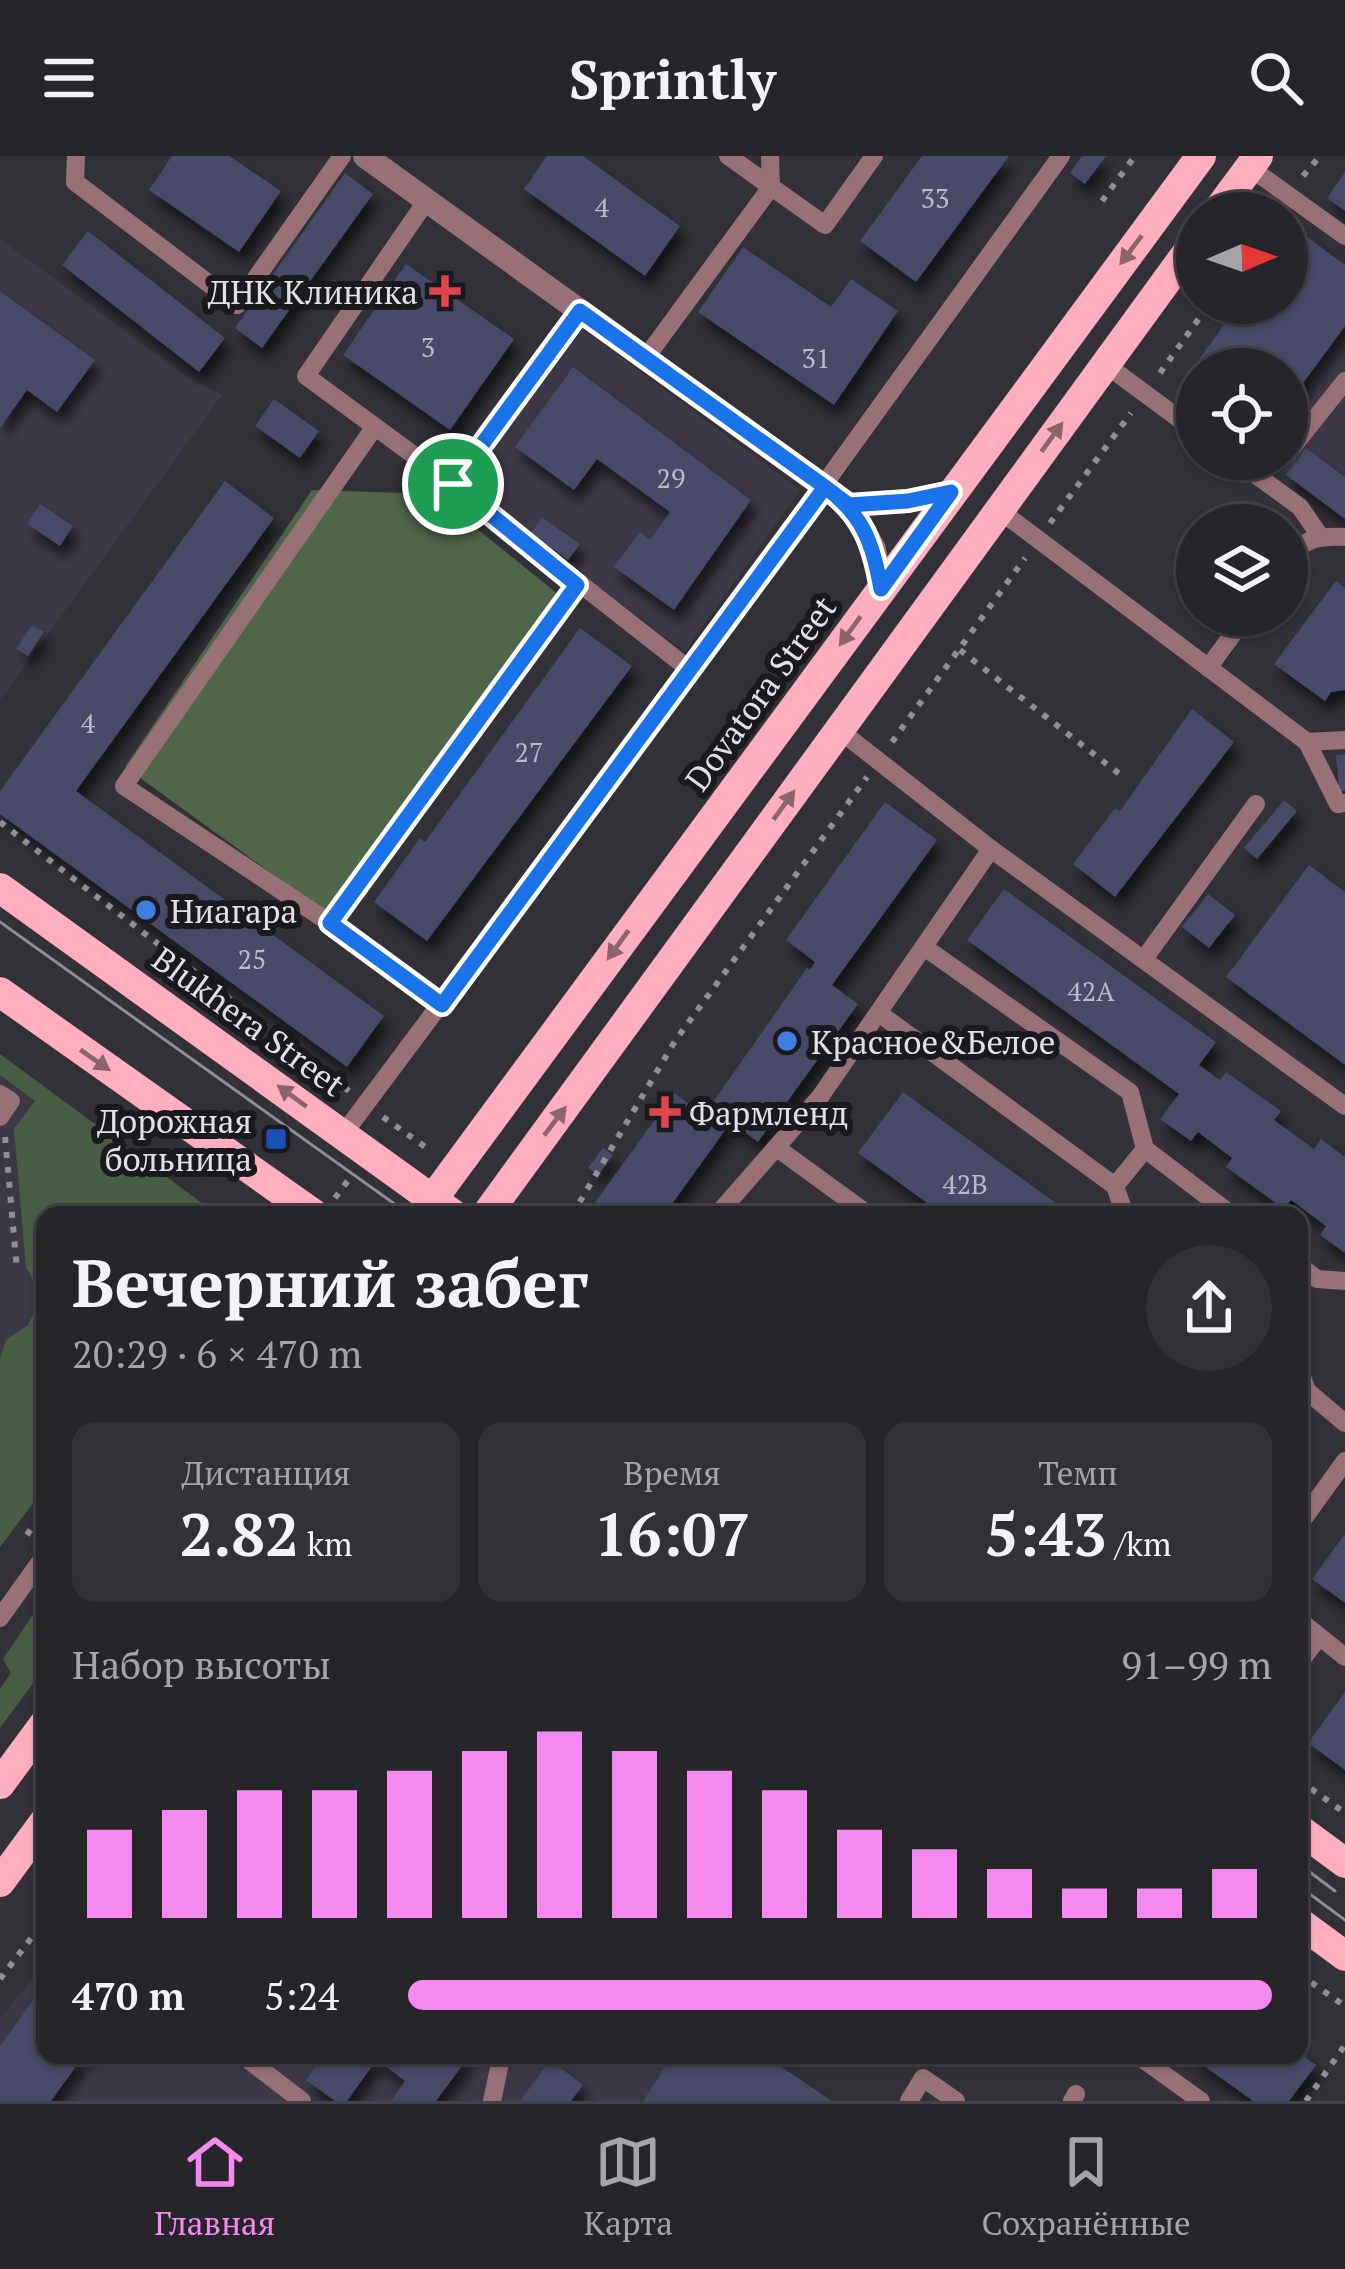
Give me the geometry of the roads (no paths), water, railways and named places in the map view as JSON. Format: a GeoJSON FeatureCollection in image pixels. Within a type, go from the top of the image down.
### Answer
{"type":"FeatureCollection","features":[{"type":"Feature","properties":{"kind":"main road","name":"Dovatora Street"},"geometry":{"type":"LineString","coordinates":[[438,1206],[454,1168],[1201,156]]}},
{"type":"Feature","properties":{"kind":"main road"},"geometry":{"type":"LineString","coordinates":[[1232,192],[1254,162]]}},
{"type":"Feature","properties":{"kind":"main road"},"geometry":{"type":"LineString","coordinates":[[493,1206],[1176,268]]}},
{"type":"Feature","properties":{"kind":"main road","name":"Blukhera Street"},"geometry":{"type":"LineString","coordinates":[[0,888],[344,1133],[431,1206]]}},
{"type":"Feature","properties":{"kind":"main road"},"geometry":{"type":"LineString","coordinates":[[0,992],[302,1206]]}},
{"type":"Feature","properties":{"kind":"main road"},"geometry":{"type":"LineString","coordinates":[[0,1784],[36,1735]]}},
{"type":"Feature","properties":{"kind":"main road"},"geometry":{"type":"LineString","coordinates":[[0,1882],[36,1833]]}},
{"type":"Feature","properties":{"kind":"main road"},"geometry":{"type":"LineString","coordinates":[[1308,1835],[1345,1862]]}},
{"type":"Feature","properties":{"kind":"main road"},"geometry":{"type":"LineString","coordinates":[[1308,1929],[1345,1956]]}},
{"type":"Feature","properties":{"kind":"street"},"geometry":{"type":"LineString","coordinates":[[365,156],[849,505],[874,549],[881,589]]}},
{"type":"Feature","properties":{"kind":"street"},"geometry":{"type":"LineString","coordinates":[[849,505],[951,492]]}},
{"type":"Feature","properties":{"kind":"lane"},"geometry":{"type":"LineString","coordinates":[[76,156],[75,182],[237,304],[342,156]]}},
{"type":"Feature","properties":{"kind":"lane"},"geometry":{"type":"LineString","coordinates":[[728,156],[825,225],[874,156]]}},
{"type":"Feature","properties":{"kind":"lane"},"geometry":{"type":"LineString","coordinates":[[647,356],[771,187],[770,156]]}},
{"type":"Feature","properties":{"kind":"lane"},"geometry":{"type":"LineString","coordinates":[[344,1133],[825,487],[1061,156]]}},
{"type":"Feature","properties":{"kind":"lane"},"geometry":{"type":"LineString","coordinates":[[1254,162],[1345,236]]}},
{"type":"Feature","properties":{"kind":"lane"},"geometry":{"type":"LineString","coordinates":[[427,200],[306,376],[453,484],[690,670]]}},
{"type":"Feature","properties":{"kind":"lane"},"geometry":{"type":"LineString","coordinates":[[453,484],[580,311]]}},
{"type":"Feature","properties":{"kind":"lane"},"geometry":{"type":"LineString","coordinates":[[1105,364],[1176,416]]}},
{"type":"Feature","properties":{"kind":"lane"},"geometry":{"type":"LineString","coordinates":[[1308,427],[1345,381]]}},
{"type":"Feature","properties":{"kind":"lane"},"geometry":{"type":"LineString","coordinates":[[374,428],[124,786],[330,923],[442,1005]]}},
{"type":"Feature","properties":{"kind":"lane"},"geometry":{"type":"LineString","coordinates":[[1263,480],[1300,507],[1320,536]]}},
{"type":"Feature","properties":{"kind":"lane"},"geometry":{"type":"LineString","coordinates":[[999,511],[1307,742],[1338,804],[1345,803]]}},
{"type":"Feature","properties":{"kind":"lane"},"geometry":{"type":"LineString","coordinates":[[1308,541],[1345,536]]}},
{"type":"Feature","properties":{"kind":"lane"},"geometry":{"type":"LineString","coordinates":[[330,923],[577,585]]}},
{"type":"Feature","properties":{"kind":"lane"},"geometry":{"type":"LineString","coordinates":[[1208,668],[1232,636]]}},
{"type":"Feature","properties":{"kind":"lane"},"geometry":{"type":"LineString","coordinates":[[839,730],[991,849],[1345,1106]]}},
{"type":"Feature","properties":{"kind":"lane"},"geometry":{"type":"LineString","coordinates":[[1307,742],[1345,740]]}},
{"type":"Feature","properties":{"kind":"lane"},"geometry":{"type":"LineString","coordinates":[[1144,959],[1256,804]]}},
{"type":"Feature","properties":{"kind":"lane"},"geometry":{"type":"LineString","coordinates":[[725,1206],[777,1148],[880,1014],[991,849]]}},
{"type":"Feature","properties":{"kind":"lane"},"geometry":{"type":"LineString","coordinates":[[924,947],[1130,1093],[1145,1149],[1220,1206]]}},
{"type":"Feature","properties":{"kind":"lane"},"geometry":{"type":"LineString","coordinates":[[880,1014],[1115,1186],[1122,1206]]}},
{"type":"Feature","properties":{"kind":"lane"},"geometry":{"type":"LineString","coordinates":[[0,1094],[11,1101],[0,1117]]}},
{"type":"Feature","properties":{"kind":"lane"},"geometry":{"type":"LineString","coordinates":[[777,1148],[857,1206]]}},
{"type":"Feature","properties":{"kind":"lane"},"geometry":{"type":"LineString","coordinates":[[1115,1186],[1145,1149]]}},
{"type":"Feature","properties":{"kind":"lane"},"geometry":{"type":"LineString","coordinates":[[1308,1272],[1317,1279],[1345,1281]]}},
{"type":"Feature","properties":{"kind":"lane"},"geometry":{"type":"LineString","coordinates":[[1308,1400],[1345,1423]]}},
{"type":"Feature","properties":{"kind":"lane"},"geometry":{"type":"LineString","coordinates":[[1308,1512],[1345,1461]]}},
{"type":"Feature","properties":{"kind":"lane"},"geometry":{"type":"LineString","coordinates":[[0,1618],[36,1568]]}},
{"type":"Feature","properties":{"kind":"lane"},"geometry":{"type":"LineString","coordinates":[[1308,1628],[1345,1658]]}},
{"type":"Feature","properties":{"kind":"lane"},"geometry":{"type":"LineString","coordinates":[[1308,1651],[1318,1637]]}},
{"type":"Feature","properties":{"kind":"lane"},"geometry":{"type":"LineString","coordinates":[[254,2064],[302,2101]]}},
{"type":"Feature","properties":{"kind":"lane"},"geometry":{"type":"LineString","coordinates":[[492,2101],[500,2064]]}},
{"type":"Feature","properties":{"kind":"lane"},"geometry":{"type":"LineString","coordinates":[[1150,2064],[1201,2101]]}},
{"type":"Feature","properties":{"kind":"lane"},"geometry":{"type":"LineString","coordinates":[[909,2101],[923,2078],[956,2101]]}},
{"type":"Feature","properties":{"kind":"tram line"},"geometry":{"type":"LineString","coordinates":[[0,922],[397,1206]]}},
{"type":"Feature","properties":{"kind":"tram line"},"geometry":{"type":"LineString","coordinates":[[1308,1871],[1335,1891]]}},
{"type":"Feature","properties":{"kind":"tram line"},"geometry":{"type":"LineString","coordinates":[[1308,1893],[1345,1920]]}},
{"type":"Feature","properties":{"kind":"place","name":"ДНК Клиника"},"geometry":{"type":"Point","coordinates":[445,291]}},
{"type":"Feature","properties":{"kind":"place","name":"Ниагара"},"geometry":{"type":"Point","coordinates":[146,910]}},
{"type":"Feature","properties":{"kind":"place","name":"Красное&Белое"},"geometry":{"type":"Point","coordinates":[787,1041]}},
{"type":"Feature","properties":{"kind":"place","name":"Фармленд"},"geometry":{"type":"Point","coordinates":[665,1112]}},
{"type":"Feature","properties":{"kind":"place","name":"Дорожная больница"},"geometry":{"type":"Point","coordinates":[276,1139]}}]}
